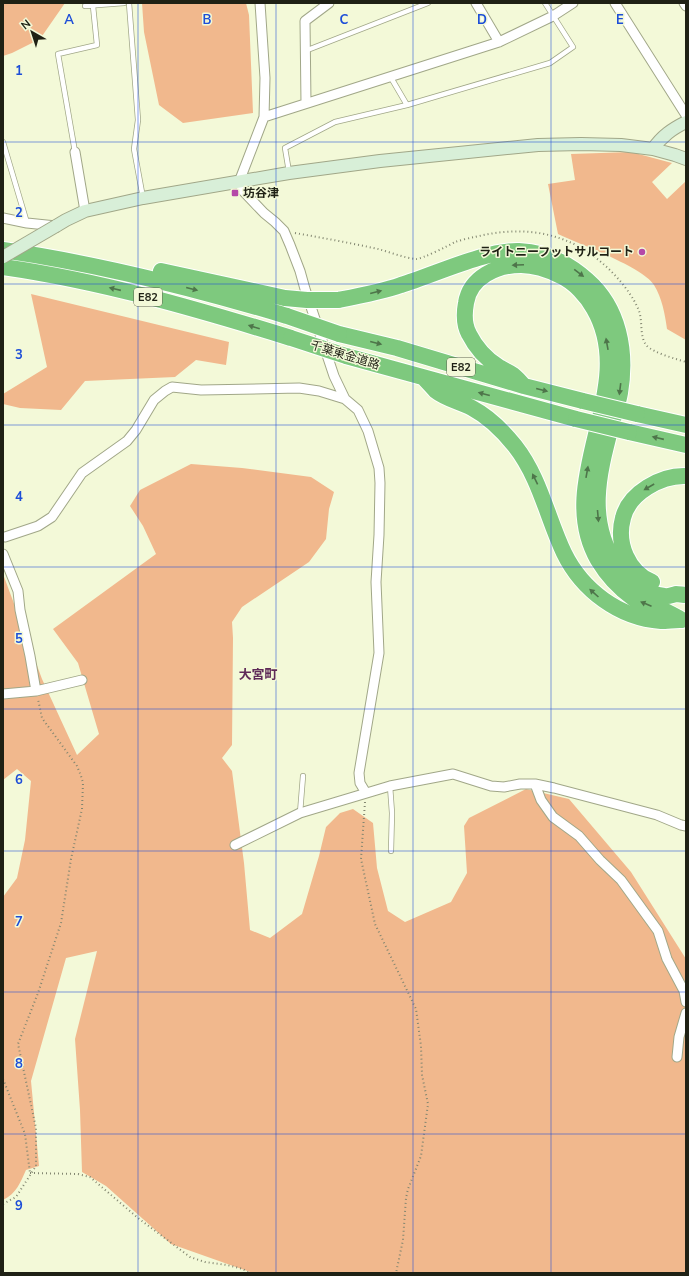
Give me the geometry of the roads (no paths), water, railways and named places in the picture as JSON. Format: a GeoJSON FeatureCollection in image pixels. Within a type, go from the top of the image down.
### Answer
{"type":"FeatureCollection","features":[{"type":"Feature","properties":{"kind":"highway"},"geometry":{"type":"LineString","coordinates":[[3,248],[37,249],[160,271],[285,298],[307,300],[338,300],[377,292],[501,253],[519,251],[536,253],[566,264],[583,277],[603,296],[616,324],[620,340],[622,356],[620,393],[601,463],[598,484],[597,501],[600,531],[610,556],[617,568],[626,578],[638,587],[653,593],[665,596],[681,595]]}},
{"type":"Feature","properties":{"kind":"highway","name":"千葉東金道路"},"geometry":{"type":"LineString","coordinates":[[3,248],[174,284],[287,316],[339,334],[397,348],[524,386],[686,425]]}},
{"type":"Feature","properties":{"kind":"highway"},"geometry":{"type":"LineString","coordinates":[[524,386],[512,375],[492,362],[482,353],[468,333],[464,311],[467,298],[472,288],[482,277],[498,268],[522,265],[547,270],[562,276],[574,285],[593,307],[605,334],[608,350],[607,384],[587,472],[585,499],[586,526],[589,542],[603,569],[612,580],[634,598],[684,620]]}},
{"type":"Feature","properties":{"kind":"highway","name":"千葉東金道路"},"geometry":{"type":"LineString","coordinates":[[3,267],[77,280],[167,301],[346,356],[424,378],[576,419],[686,445]]}},
{"type":"Feature","properties":{"kind":"highway"},"geometry":{"type":"LineString","coordinates":[[424,378],[436,392],[473,408],[488,418],[516,447],[535,478],[564,553],[573,569],[596,595],[607,603],[630,614],[662,621],[684,620]]}},
{"type":"Feature","properties":{"kind":"highway"},"geometry":{"type":"LineString","coordinates":[[681,595],[646,580],[637,572],[628,562],[624,552],[621,529],[623,516],[639,493],[666,479],[686,476]]}},
{"type":"Feature","properties":{"kind":"street"},"geometry":{"type":"LineString","coordinates":[[260,3],[265,78],[264,117],[239,182],[243,191],[284,231],[300,271],[334,376],[345,399]]}},
{"type":"Feature","properties":{"kind":"street"},"geometry":{"type":"LineString","coordinates":[[306,103],[304,52],[305,21],[329,3]]}},
{"type":"Feature","properties":{"kind":"street"},"geometry":{"type":"LineString","coordinates":[[476,3],[499,42]]}},
{"type":"Feature","properties":{"kind":"street"},"geometry":{"type":"LineString","coordinates":[[264,117],[499,42],[553,16],[573,3]]}},
{"type":"Feature","properties":{"kind":"street"},"geometry":{"type":"LineString","coordinates":[[615,3],[686,115]]}},
{"type":"Feature","properties":{"kind":"street"},"geometry":{"type":"LineString","coordinates":[[653,149],[659,140],[668,132],[686,122]]}},
{"type":"Feature","properties":{"kind":"street"},"geometry":{"type":"LineString","coordinates":[[3,257],[66,220],[85,211],[143,198],[289,173],[380,161],[538,145],[621,145],[653,149],[675,154],[686,159]]}},
{"type":"Feature","properties":{"kind":"street"},"geometry":{"type":"LineString","coordinates":[[75,152],[85,211]]}},
{"type":"Feature","properties":{"kind":"street"},"geometry":{"type":"LineString","coordinates":[[3,218],[27,223],[56,226]]}},
{"type":"Feature","properties":{"kind":"street"},"geometry":{"type":"LineString","coordinates":[[4,539],[38,526],[52,517],[82,473],[127,441],[136,430],[154,400],[165,390],[172,387],[201,390],[299,388],[319,391],[345,399],[358,410],[368,431],[379,468],[380,483],[376,582],[379,653],[359,773],[360,783],[366,793]]}},
{"type":"Feature","properties":{"kind":"street"},"geometry":{"type":"LineString","coordinates":[[3,554],[18,591],[20,610],[36,691]]}},
{"type":"Feature","properties":{"kind":"street"},"geometry":{"type":"LineString","coordinates":[[3,694],[36,691],[82,680]]}},
{"type":"Feature","properties":{"kind":"street"},"geometry":{"type":"LineString","coordinates":[[234,845],[300,813],[390,786],[452,774],[491,786],[504,787],[520,784],[535,784],[554,788],[657,815],[686,826]]}},
{"type":"Feature","properties":{"kind":"street"},"geometry":{"type":"LineString","coordinates":[[535,784],[541,800],[553,817],[579,836],[620,880],[658,931],[667,959],[684,991],[686,1002]]}},
{"type":"Feature","properties":{"kind":"street"},"geometry":{"type":"LineString","coordinates":[[677,1057],[679,1037],[686,1013]]}},
{"type":"Feature","properties":{"kind":"lane"},"geometry":{"type":"LineString","coordinates":[[85,6],[124,3]]}},
{"type":"Feature","properties":{"kind":"lane"},"geometry":{"type":"LineString","coordinates":[[129,3],[138,120],[134,149],[143,198]]}},
{"type":"Feature","properties":{"kind":"lane"},"geometry":{"type":"LineString","coordinates":[[304,52],[428,3]]}},
{"type":"Feature","properties":{"kind":"lane"},"geometry":{"type":"LineString","coordinates":[[289,173],[285,148],[335,122],[407,106],[550,63],[573,47],[545,3]]}},
{"type":"Feature","properties":{"kind":"lane"},"geometry":{"type":"LineString","coordinates":[[75,152],[58,54],[97,45],[93,6]]}},
{"type":"Feature","properties":{"kind":"lane"},"geometry":{"type":"LineString","coordinates":[[390,76],[407,106]]}},
{"type":"Feature","properties":{"kind":"lane"},"geometry":{"type":"LineString","coordinates":[[3,142],[27,223]]}},
{"type":"Feature","properties":{"kind":"lane"},"geometry":{"type":"LineString","coordinates":[[300,813],[302,776]]}},
{"type":"Feature","properties":{"kind":"lane"},"geometry":{"type":"LineString","coordinates":[[390,786],[392,813],[391,851]]}},
{"type":"Feature","properties":{"kind":"place","name":"坊谷津"},"geometry":{"type":"Point","coordinates":[235,193]}},
{"type":"Feature","properties":{"kind":"place","name":"ライトニーフットサルコート"},"geometry":{"type":"Point","coordinates":[642,252]}},
{"type":"Feature","properties":{"kind":"district","name":"大宮町"},"geometry":{"type":"Point","coordinates":[258,675]}}]}
